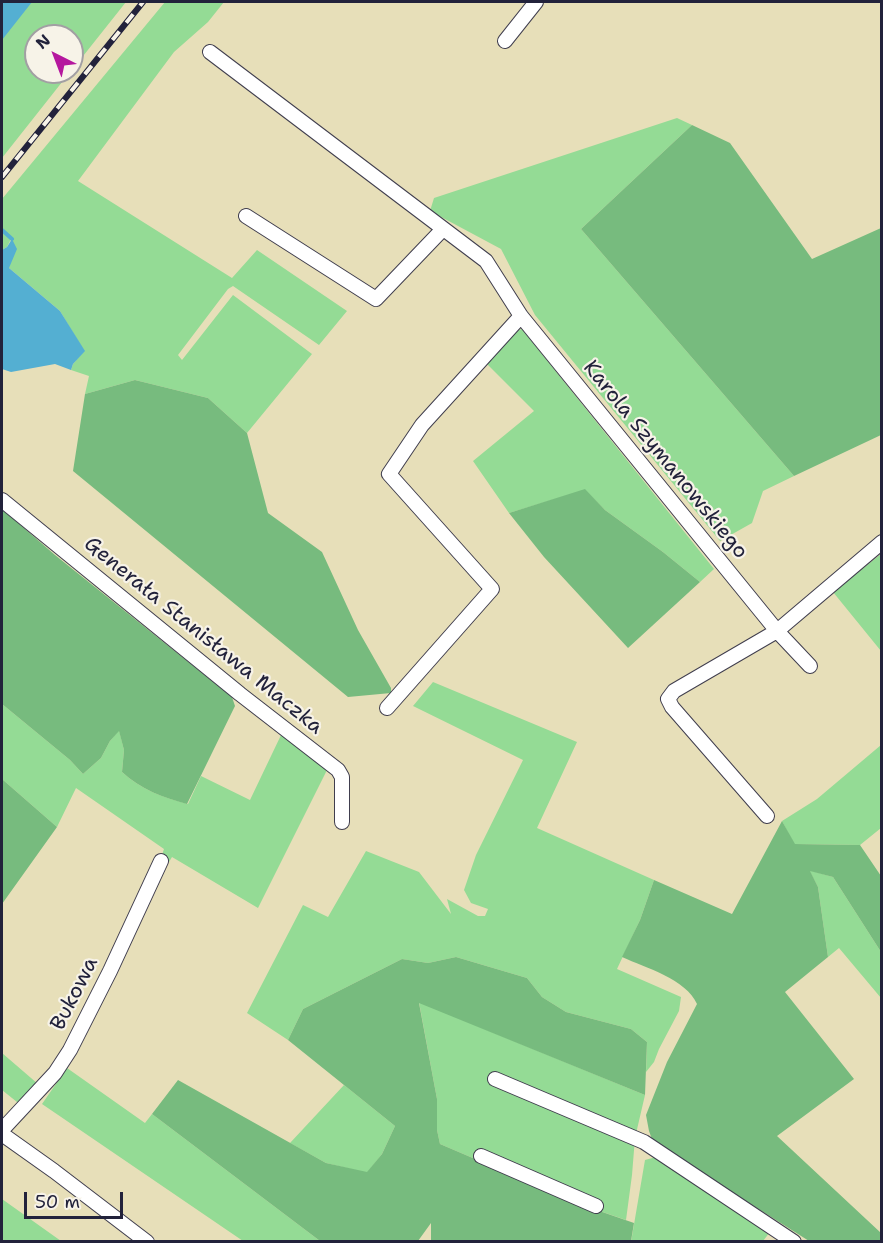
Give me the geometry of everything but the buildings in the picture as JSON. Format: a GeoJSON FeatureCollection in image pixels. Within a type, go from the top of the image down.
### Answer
{"type":"FeatureCollection","features":[{"type":"Feature","properties":{"kind":"street"},"geometry":{"type":"LineString","coordinates":[[505,41],[536,2]]}},
{"type":"Feature","properties":{"kind":"street","name":"Karola Szymanowskiego"},"geometry":{"type":"LineString","coordinates":[[210,52],[486,261],[521,316],[777,631],[810,666]]}},
{"type":"Feature","properties":{"kind":"street"},"geometry":{"type":"LineString","coordinates":[[246,216],[375,299],[443,229]]}},
{"type":"Feature","properties":{"kind":"street"},"geometry":{"type":"LineString","coordinates":[[387,708],[492,589],[389,474],[422,425],[521,316]]}},
{"type":"Feature","properties":{"kind":"street","name":"Generała Stanisława Maczka"},"geometry":{"type":"LineString","coordinates":[[2,500],[240,694],[338,770],[342,777],[342,822]]}},
{"type":"Feature","properties":{"kind":"street"},"geometry":{"type":"LineString","coordinates":[[767,816],[672,707],[668,699],[674,691],[777,631],[882,542]]}},
{"type":"Feature","properties":{"kind":"street","name":"Bukowa"},"geometry":{"type":"LineString","coordinates":[[147,1242],[2,1132],[55,1073],[70,1050],[161,861]]}},
{"type":"Feature","properties":{"kind":"street"},"geometry":{"type":"LineString","coordinates":[[495,1079],[644,1142],[794,1242]]}},
{"type":"Feature","properties":{"kind":"street"},"geometry":{"type":"LineString","coordinates":[[481,1156],[596,1206]]}},
{"type":"Feature","properties":{"kind":"green space"},"geometry":{"type":"Polygon","coordinates":[[[28,2],[126,2],[84,55],[84,24],[24,24],[24,84],[61,84],[2,158],[2,36],[28,2]]]}},
{"type":"Feature","properties":{"kind":"green space"},"geometry":{"type":"Polygon","coordinates":[[[165,2],[224,2],[208,22],[174,52],[78,181],[232,278],[257,250],[347,311],[319,345],[233,286],[228,289],[178,355],[182,360],[233,295],[312,354],[247,433],[208,398],[135,380],[85,394],[89,376],[71,370],[84,351],[60,311],[9,268],[11,239],[7,247],[2,250],[2,199],[165,2]]]}},
{"type":"Feature","properties":{"kind":"green space"},"geometry":{"type":"Polygon","coordinates":[[[677,118],[692,125],[581,229],[794,476],[763,491],[752,523],[720,541],[535,315],[501,249],[430,211],[434,198],[677,118]]]}},
{"type":"Feature","properties":{"kind":"green space"},"geometry":{"type":"Polygon","coordinates":[[[692,125],[730,143],[812,259],[881,228],[881,435],[794,476],[581,229],[692,125]]]}},
{"type":"Feature","properties":{"kind":"green space"},"geometry":{"type":"Polygon","coordinates":[[[522,329],[714,569],[700,582],[605,510],[585,490],[509,513],[473,461],[534,411],[485,362],[512,332],[522,329]]]}},
{"type":"Feature","properties":{"kind":"green space"},"geometry":{"type":"Polygon","coordinates":[[[135,380],[208,398],[247,433],[268,513],[322,552],[358,630],[391,688],[391,693],[348,697],[73,471],[85,394],[135,380]]]}},
{"type":"Feature","properties":{"kind":"green space"},"geometry":{"type":"Polygon","coordinates":[[[585,489],[605,510],[700,582],[628,648],[544,557],[509,513],[585,489]]]}},
{"type":"Feature","properties":{"kind":"green space"},"geometry":{"type":"Polygon","coordinates":[[[2,509],[55,555],[232,697],[235,706],[187,804],[153,792],[122,772],[124,750],[119,731],[110,741],[101,758],[83,774],[70,760],[2,704],[2,509]]]}},
{"type":"Feature","properties":{"kind":"green space"},"geometry":{"type":"Polygon","coordinates":[[[881,554],[881,651],[833,592],[881,554]]]}},
{"type":"Feature","properties":{"kind":"green space"},"geometry":{"type":"Polygon","coordinates":[[[433,682],[577,742],[537,828],[654,880],[640,920],[617,969],[681,997],[679,1011],[654,1062],[646,1072],[647,1042],[631,1029],[566,1012],[542,997],[527,978],[456,957],[428,963],[402,959],[303,1009],[288,1040],[247,1013],[303,905],[328,917],[366,851],[419,872],[451,914],[447,899],[478,916],[485,916],[488,909],[471,903],[464,890],[476,855],[523,760],[413,706],[433,682]]]}},
{"type":"Feature","properties":{"kind":"green space"},"geometry":{"type":"Polygon","coordinates":[[[2,704],[70,760],[83,774],[101,758],[119,730],[124,750],[122,772],[153,792],[188,804],[201,776],[250,800],[282,733],[328,768],[258,908],[172,857],[169,862],[162,855],[164,849],[76,788],[57,827],[2,779],[2,704]]]}},
{"type":"Feature","properties":{"kind":"green space"},"geometry":{"type":"Polygon","coordinates":[[[881,745],[881,828],[860,845],[794,844],[782,821],[817,799],[881,745]]]}},
{"type":"Feature","properties":{"kind":"green space"},"geometry":{"type":"Polygon","coordinates":[[[2,779],[57,827],[2,904],[2,779]]]}},
{"type":"Feature","properties":{"kind":"green space"},"geometry":{"type":"Polygon","coordinates":[[[782,821],[795,844],[860,845],[881,876],[881,952],[833,877],[810,871],[818,887],[828,957],[785,992],[854,1079],[777,1136],[881,1233],[881,1241],[809,1241],[653,1142],[649,1131],[646,1115],[667,1062],[697,1004],[692,995],[675,981],[622,957],[640,920],[654,880],[732,914],[782,821]]]}},
{"type":"Feature","properties":{"kind":"green space"},"geometry":{"type":"Polygon","coordinates":[[[809,870],[833,877],[881,952],[881,998],[839,948],[828,957],[818,887],[809,870]]]}},
{"type":"Feature","properties":{"kind":"green space"},"geometry":{"type":"Polygon","coordinates":[[[456,957],[527,978],[542,997],[566,1012],[631,1029],[647,1042],[645,1095],[419,1003],[437,1099],[437,1130],[440,1144],[585,1206],[634,1223],[631,1241],[431,1241],[431,1223],[418,1241],[320,1241],[152,1114],[178,1080],[326,1163],[367,1172],[382,1154],[395,1126],[288,1040],[303,1009],[402,959],[428,963],[456,957]]]}},
{"type":"Feature","properties":{"kind":"green space"},"geometry":{"type":"Polygon","coordinates":[[[419,1002],[645,1095],[635,1138],[626,1220],[585,1206],[440,1144],[437,1130],[437,1099],[419,1002]]]}},
{"type":"Feature","properties":{"kind":"green space"},"geometry":{"type":"Polygon","coordinates":[[[2,1053],[38,1084],[25,1105],[17,1102],[2,1090],[2,1053]]]}},
{"type":"Feature","properties":{"kind":"green space"},"geometry":{"type":"Polygon","coordinates":[[[67,1068],[145,1123],[152,1114],[320,1241],[243,1241],[42,1104],[67,1068]]]}},
{"type":"Feature","properties":{"kind":"green space"},"geometry":{"type":"Polygon","coordinates":[[[344,1085],[395,1126],[382,1154],[367,1173],[326,1163],[290,1143],[344,1085]]]}},
{"type":"Feature","properties":{"kind":"green space"},"geometry":{"type":"Polygon","coordinates":[[[656,1157],[770,1232],[763,1241],[631,1242],[645,1160],[656,1157]]]}},
{"type":"Feature","properties":{"kind":"green space"},"geometry":{"type":"Polygon","coordinates":[[[2,1199],[61,1241],[2,1241],[2,1199]]]}},
{"type":"Feature","properties":{"kind":"water"},"geometry":{"type":"Polygon","coordinates":[[[2,2],[32,2],[2,40],[2,2]]]}},
{"type":"Feature","properties":{"kind":"water"},"geometry":{"type":"Polygon","coordinates":[[[12,239],[17,249],[9,268],[60,311],[85,351],[73,364],[71,370],[55,364],[11,372],[2,369],[2,250],[12,239]]]}},
{"type":"Feature","properties":{"kind":"waterway"},"geometry":{"type":"LineString","coordinates":[[2,230],[12,239]]}},
{"type":"Feature","properties":{"kind":"railway"},"geometry":{"type":"LineString","coordinates":[[2,177],[143,2]]}}]}
